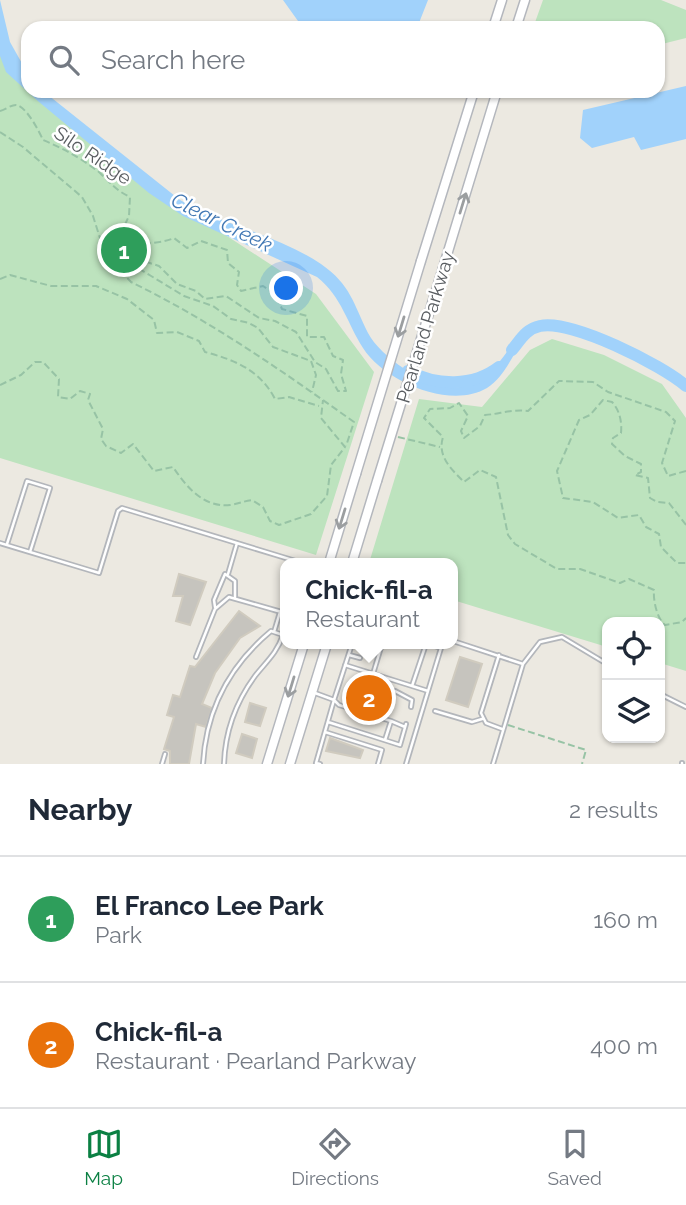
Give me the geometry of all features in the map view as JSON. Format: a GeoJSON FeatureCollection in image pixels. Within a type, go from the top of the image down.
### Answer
{"type":"FeatureCollection","features":[{"type":"Feature","properties":{"kind":"main road"},"geometry":{"type":"LineString","coordinates":[[495,21],[502,0]]}},
{"type":"Feature","properties":{"kind":"main road"},"geometry":{"type":"LineString","coordinates":[[518,21],[525,0]]}},
{"type":"Feature","properties":{"kind":"main road","name":"Pearland Parkway"},"geometry":{"type":"LineString","coordinates":[[331,558],[472,98]]}},
{"type":"Feature","properties":{"kind":"main road","name":"Pearland Parkway"},"geometry":{"type":"LineString","coordinates":[[354,558],[495,98]]}},
{"type":"Feature","properties":{"kind":"main road"},"geometry":{"type":"LineString","coordinates":[[267,764],[302,649]]}},
{"type":"Feature","properties":{"kind":"main road"},"geometry":{"type":"LineString","coordinates":[[290,764],[325,649]]}},
{"type":"Feature","properties":{"kind":"lane"},"geometry":{"type":"LineString","coordinates":[[7,545],[27,481],[50,488],[30,552]]}},
{"type":"Feature","properties":{"kind":"lane"},"geometry":{"type":"LineString","coordinates":[[0,543],[99,573],[118,511],[122,508],[286,558]]}},
{"type":"Feature","properties":{"kind":"lane"},"geometry":{"type":"LineString","coordinates":[[196,657],[215,608],[214,600],[221,577],[228,573],[237,543]]}},
{"type":"Feature","properties":{"kind":"lane"},"geometry":{"type":"LineString","coordinates":[[228,573],[235,581],[235,597]]}},
{"type":"Feature","properties":{"kind":"lane"},"geometry":{"type":"LineString","coordinates":[[215,608],[229,597],[235,597],[280,611],[274,632]]}},
{"type":"Feature","properties":{"kind":"lane"},"geometry":{"type":"LineString","coordinates":[[203,764],[208,725],[223,687],[247,652],[271,631],[280,634]]}},
{"type":"Feature","properties":{"kind":"lane"},"geometry":{"type":"LineString","coordinates":[[494,764],[523,664],[541,642],[562,637],[602,661]]}},
{"type":"Feature","properties":{"kind":"lane"},"geometry":{"type":"LineString","coordinates":[[458,643],[523,664]]}},
{"type":"Feature","properties":{"kind":"lane"},"geometry":{"type":"LineString","coordinates":[[225,764],[228,734],[238,705],[280,645]]}},
{"type":"Feature","properties":{"kind":"lane"},"geometry":{"type":"LineString","coordinates":[[320,764],[316,763],[345,665],[352,649]]}},
{"type":"Feature","properties":{"kind":"lane"},"geometry":{"type":"LineString","coordinates":[[373,674],[380,649]]}},
{"type":"Feature","properties":{"kind":"lane"},"geometry":{"type":"LineString","coordinates":[[412,686],[425,649]]}},
{"type":"Feature","properties":{"kind":"lane"},"geometry":{"type":"LineString","coordinates":[[406,764],[440,649]]}},
{"type":"Feature","properties":{"kind":"lane"},"geometry":{"type":"LineString","coordinates":[[374,652],[379,653]]}},
{"type":"Feature","properties":{"kind":"lane"},"geometry":{"type":"LineString","coordinates":[[349,654],[360,658]]}},
{"type":"Feature","properties":{"kind":"lane"},"geometry":{"type":"LineString","coordinates":[[482,719],[499,655]]}},
{"type":"Feature","properties":{"kind":"lane"},"geometry":{"type":"LineString","coordinates":[[371,661],[376,663]]}},
{"type":"Feature","properties":{"kind":"lane"},"geometry":{"type":"LineString","coordinates":[[345,665],[428,691]]}},
{"type":"Feature","properties":{"kind":"lane"},"geometry":{"type":"LineString","coordinates":[[348,708],[355,686],[359,682],[374,684]]}},
{"type":"Feature","properties":{"kind":"lane"},"geometry":{"type":"LineString","coordinates":[[395,691],[412,700],[411,707]]}},
{"type":"Feature","properties":{"kind":"lane"},"geometry":{"type":"LineString","coordinates":[[312,692],[348,708],[406,725],[400,745],[328,722]]}},
{"type":"Feature","properties":{"kind":"lane"},"geometry":{"type":"LineString","coordinates":[[665,696],[686,707]]}},
{"type":"Feature","properties":{"kind":"lane"},"geometry":{"type":"LineString","coordinates":[[435,711],[472,722],[482,719],[502,729]]}},
{"type":"Feature","properties":{"kind":"lane"},"geometry":{"type":"LineString","coordinates":[[385,740],[391,721]]}},
{"type":"Feature","properties":{"kind":"lane"},"geometry":{"type":"LineString","coordinates":[[325,732],[382,750],[379,764]]}},
{"type":"Feature","properties":{"kind":"lane"},"geometry":{"type":"LineString","coordinates":[[162,764],[165,754]]}},
{"type":"Feature","properties":{"kind":"path","name":"Silo Ridge"},"geometry":{"type":"LineString","coordinates":[[0,111],[20,107],[35,122],[43,140],[65,149],[101,174],[107,183],[130,197],[132,203],[120,235]]}},
{"type":"Feature","properties":{"kind":"path"},"geometry":{"type":"LineString","coordinates":[[0,132],[23,147],[82,197],[93,216],[106,256],[131,282],[211,323],[354,422],[345,447],[331,465],[327,496],[311,514],[274,525],[256,501],[216,505],[201,499],[178,477],[173,467],[153,471],[133,444],[121,453],[106,446],[101,439],[103,429],[88,400],[90,394],[80,391],[70,399],[58,397],[59,379],[43,362],[35,362],[21,375],[0,385]]}},
{"type":"Feature","properties":{"kind":"path"},"geometry":{"type":"LineString","coordinates":[[100,243],[120,235],[126,247],[134,243],[162,243],[174,238],[187,248],[201,241],[227,250],[228,263],[239,272],[237,285],[240,291],[263,286],[276,295],[282,309],[307,316],[307,337],[324,337],[333,356],[343,360],[341,374],[346,391],[338,391],[326,369],[314,362],[292,330],[275,321],[259,318],[226,296],[205,299],[197,291],[177,284],[159,267],[128,256],[133,265],[184,296],[212,306],[231,319],[250,323],[258,328],[274,347],[311,361],[316,375],[313,392]]}},
{"type":"Feature","properties":{"kind":"path"},"geometry":{"type":"LineString","coordinates":[[0,279],[10,275],[42,285],[85,284],[108,289],[154,320],[157,333],[177,332],[199,341],[205,352],[247,366],[271,389],[275,399],[289,397],[320,407]]}},
{"type":"Feature","properties":{"kind":"path"},"geometry":{"type":"LineString","coordinates":[[686,471],[668,476],[662,463],[674,421],[666,412],[608,392],[593,382],[559,381],[528,411],[513,409],[502,414],[485,415],[480,426],[464,438],[461,431],[468,416],[459,403],[450,408],[430,409],[424,418],[443,437],[440,447],[444,458],[464,482],[480,470],[496,478],[508,535],[515,544],[557,569],[580,569],[620,583],[629,579],[648,585],[654,590],[653,598],[661,622],[665,625],[682,622],[686,618]]}},
{"type":"Feature","properties":{"kind":"path"},"geometry":{"type":"LineString","coordinates":[[323,400],[320,407],[321,418],[345,447]]}},
{"type":"Feature","properties":{"kind":"path"},"geometry":{"type":"LineString","coordinates":[[686,525],[669,503],[650,498],[648,478],[635,475],[641,472],[641,464],[625,456],[612,444],[612,438],[621,433],[618,409],[612,402],[603,400],[590,415],[579,420],[557,471],[563,498],[593,502],[618,518],[639,515],[646,527],[659,534],[661,547],[677,563],[686,563]]}},
{"type":"Feature","properties":{"kind":"path"},"geometry":{"type":"LineString","coordinates":[[504,723],[586,750],[582,764]]}},
{"type":"Feature","properties":{"kind":"green space"},"geometry":{"type":"Polygon","coordinates":[[[543,0],[661,0],[686,10],[686,38],[665,43],[665,21],[536,21],[543,0]]]}},
{"type":"Feature","properties":{"kind":"green space"},"geometry":{"type":"Polygon","coordinates":[[[0,25],[21,74],[21,98],[37,98],[181,206],[316,294],[374,372],[316,555],[0,458],[0,25]]]}},
{"type":"Feature","properties":{"kind":"green space"},"geometry":{"type":"Polygon","coordinates":[[[552,339],[604,355],[662,384],[686,418],[686,671],[665,665],[665,617],[602,617],[602,645],[458,602],[458,558],[371,558],[419,399],[482,407],[530,350],[552,339]]]}},
{"type":"Feature","properties":{"kind":"water"},"geometry":{"type":"Polygon","coordinates":[[[0,0],[10,42],[21,62],[21,86],[6,72],[0,56],[0,0]]]}},
{"type":"Feature","properties":{"kind":"water"},"geometry":{"type":"Polygon","coordinates":[[[283,0],[428,0],[420,21],[298,21],[283,0]]]}},
{"type":"Feature","properties":{"kind":"water"},"geometry":{"type":"Polygon","coordinates":[[[686,86],[686,139],[641,150],[634,137],[592,148],[580,138],[583,110],[634,98],[665,98],[665,91],[686,86]]]}},
{"type":"Feature","properties":{"kind":"water"},"geometry":{"type":"Polygon","coordinates":[[[35,98],[52,98],[180,200],[215,217],[287,245],[321,264],[345,287],[376,345],[418,377],[435,384],[468,386],[487,376],[520,336],[522,341],[493,384],[472,394],[437,394],[402,381],[373,360],[363,348],[338,302],[317,277],[183,216],[149,193],[35,98]]]}},
{"type":"Feature","properties":{"kind":"building"},"geometry":{"type":"Polygon","coordinates":[[[179,574],[206,582],[190,625],[176,621],[183,596],[173,596],[179,574]]]}},
{"type":"Feature","properties":{"kind":"building"},"geometry":{"type":"Polygon","coordinates":[[[239,611],[260,626],[240,638],[215,673],[202,704],[212,708],[206,727],[196,724],[189,764],[170,764],[170,751],[164,749],[174,717],[167,715],[173,695],[180,697],[190,666],[195,667],[239,611]]]}},
{"type":"Feature","properties":{"kind":"building"},"geometry":{"type":"Polygon","coordinates":[[[460,657],[482,664],[468,707],[446,700],[460,657]]]}},
{"type":"Feature","properties":{"kind":"building"},"geometry":{"type":"Polygon","coordinates":[[[250,703],[266,708],[260,726],[245,722],[250,703]]]}},
{"type":"Feature","properties":{"kind":"building"},"geometry":{"type":"Polygon","coordinates":[[[242,734],[257,739],[252,758],[236,753],[242,734]]]}},
{"type":"Feature","properties":{"kind":"building"},"geometry":{"type":"Polygon","coordinates":[[[330,738],[363,750],[360,758],[326,751],[330,738]]]}},
{"type":"Feature","properties":{"kind":"waterway","name":"Clear Creek"},"geometry":{"type":"LineString","coordinates":[[512,350],[524,335],[535,327],[573,329],[637,356],[686,386]]}},
{"type":"Feature","properties":{"kind":"waterway","name":"Clear Creek"},"geometry":{"type":"LineString","coordinates":[[408,371],[431,380],[455,382],[478,378],[499,367]]}},
{"type":"Feature","properties":{"kind":"place","name":"El Franco Lee Park"},"geometry":{"type":"Point","coordinates":[124,250]}},
{"type":"Feature","properties":{"kind":"place","name":"Chick-fil-a"},"geometry":{"type":"Point","coordinates":[369,698]}}]}
